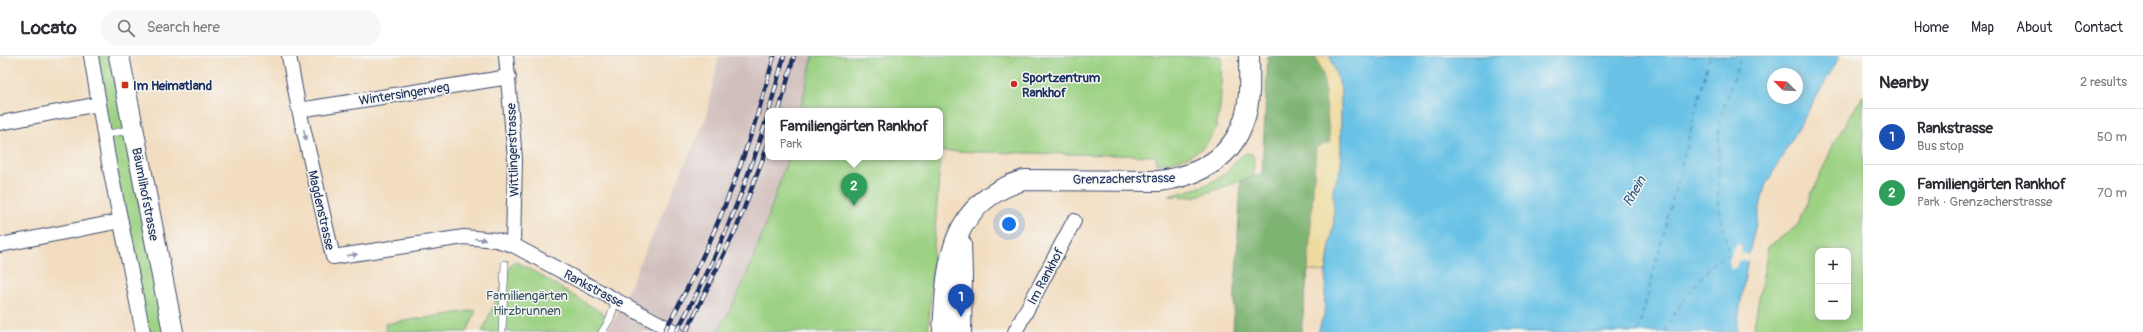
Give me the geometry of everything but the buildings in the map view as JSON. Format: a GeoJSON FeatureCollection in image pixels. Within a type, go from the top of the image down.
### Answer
{"type":"FeatureCollection","features":[{"type":"Feature","properties":{"kind":"main road","name":"Bäumlihofstrasse"},"geometry":{"type":"LineString","coordinates":[[119,56],[173,332]]}},
{"type":"Feature","properties":{"kind":"main road","name":"Grenzacherstrasse"},"geometry":{"type":"LineString","coordinates":[[943,332],[947,276],[960,232],[967,218],[991,194],[1008,185],[1024,180],[1159,181],[1181,178],[1210,165],[1231,144],[1245,120],[1249,56]]}},
{"type":"Feature","properties":{"kind":"main road"},"geometry":{"type":"LineString","coordinates":[[960,232],[962,275],[960,332]]}},
{"type":"Feature","properties":{"kind":"street"},"geometry":{"type":"LineString","coordinates":[[90,56],[143,332]]}},
{"type":"Feature","properties":{"kind":"street","name":"Magdenstrasse"},"geometry":{"type":"LineString","coordinates":[[289,56],[299,110],[332,257],[464,237],[496,240],[513,245]]}},
{"type":"Feature","properties":{"kind":"street","name":"Wittlingerstrasse"},"geometry":{"type":"LineString","coordinates":[[506,56],[515,159],[513,245]]}},
{"type":"Feature","properties":{"kind":"street","name":"Wintersingerweg"},"geometry":{"type":"LineString","coordinates":[[299,110],[509,77]]}},
{"type":"Feature","properties":{"kind":"street"},"geometry":{"type":"LineString","coordinates":[[0,123],[99,104]]}},
{"type":"Feature","properties":{"kind":"street"},"geometry":{"type":"LineString","coordinates":[[0,245],[121,221]]}},
{"type":"Feature","properties":{"kind":"street","name":"Im Rankhof"},"geometry":{"type":"LineString","coordinates":[[1015,332],[1074,221]]}},
{"type":"Feature","properties":{"kind":"street","name":"Rankstrasse"},"geometry":{"type":"LineString","coordinates":[[513,245],[675,332]]}},
{"type":"Feature","properties":{"kind":"lane"},"geometry":{"type":"LineString","coordinates":[[104,135],[133,129]]}},
{"type":"Feature","properties":{"kind":"lane"},"geometry":{"type":"LineString","coordinates":[[502,332],[505,264]]}},
{"type":"Feature","properties":{"kind":"lane"},"geometry":{"type":"LineString","coordinates":[[602,332],[610,319],[616,300]]}},
{"type":"Feature","properties":{"kind":"shaded area"},"geometry":{"type":"Polygon","coordinates":[[[719,56],[813,56],[801,108],[765,108],[765,160],[787,160],[755,254],[731,310],[717,332],[606,332],[615,318],[706,118],[719,56]]]}},
{"type":"Feature","properties":{"kind":"green space"},"geometry":{"type":"Polygon","coordinates":[[[91,56],[119,56],[173,332],[143,332],[91,56]]]}},
{"type":"Feature","properties":{"kind":"green space","name":"Sportzentrum Rankhof"},"geometry":{"type":"Polygon","coordinates":[[[813,56],[1222,56],[1219,114],[1215,129],[1208,142],[1197,152],[1180,159],[1156,164],[1156,156],[943,151],[943,108],[801,108],[813,56]]]}},
{"type":"Feature","properties":{"kind":"green space"},"geometry":{"type":"Polygon","coordinates":[[[1268,56],[1315,56],[1323,74],[1330,142],[1316,147],[1308,270],[1301,332],[1233,332],[1241,180],[1262,174],[1268,56]]]}},
{"type":"Feature","properties":{"kind":"green space"},"geometry":{"type":"Polygon","coordinates":[[[1863,95],[1863,332],[1753,332],[1768,247],[1797,226],[1836,139],[1863,95]]]}},
{"type":"Feature","properties":{"kind":"green space"},"geometry":{"type":"Polygon","coordinates":[[[1247,153],[1252,154],[1254,159],[1253,177],[1194,197],[1168,196],[1197,188],[1211,182],[1227,172],[1240,157],[1247,153]]]}},
{"type":"Feature","properties":{"kind":"green space"},"geometry":{"type":"Polygon","coordinates":[[[787,160],[940,160],[928,332],[717,332],[740,291],[766,224],[787,160]]]}},
{"type":"Feature","properties":{"kind":"green space","name":"Familiengärten Hirzbrunnen"},"geometry":{"type":"Polygon","coordinates":[[[518,262],[609,317],[599,332],[482,332],[512,263],[518,262]]]}},
{"type":"Feature","properties":{"kind":"green space"},"geometry":{"type":"Polygon","coordinates":[[[476,310],[467,332],[386,332],[385,324],[476,310]]]}},
{"type":"Feature","properties":{"kind":"sand"},"geometry":{"type":"Polygon","coordinates":[[[1315,56],[1330,56],[1341,89],[1341,167],[1334,189],[1334,220],[1326,272],[1308,270],[1316,147],[1330,142],[1323,74],[1315,56]]]}},
{"type":"Feature","properties":{"kind":"water","name":"Rhein"},"geometry":{"type":"Polygon","coordinates":[[[1330,56],[1840,56],[1765,186],[1748,258],[1736,332],[1318,332],[1324,315],[1326,272],[1334,220],[1333,189],[1341,167],[1341,89],[1330,56]]]}},
{"type":"Feature","properties":{"kind":"pier"},"geometry":{"type":"Polygon","coordinates":[[[1738,243],[1742,248],[1741,253],[1751,255],[1750,261],[1739,260],[1736,267],[1731,270],[1729,261],[1733,249],[1738,243]]]}},
{"type":"Feature","properties":{"kind":"ferry route"},"geometry":{"type":"LineString","coordinates":[[1638,332],[1710,56]]}},
{"type":"Feature","properties":{"kind":"ferry route"},"geometry":{"type":"LineString","coordinates":[[1665,332],[1676,311],[1713,263],[1729,255],[1718,204],[1719,122],[1741,56]]}},
{"type":"Feature","properties":{"kind":"railway"},"geometry":{"type":"LineString","coordinates":[[664,332],[698,266],[728,198],[753,128],[774,56]]}},
{"type":"Feature","properties":{"kind":"railway"},"geometry":{"type":"LineString","coordinates":[[770,108],[784,56]]}},
{"type":"Feature","properties":{"kind":"railway"},"geometry":{"type":"LineString","coordinates":[[780,108],[794,56]]}},
{"type":"Feature","properties":{"kind":"railway"},"geometry":{"type":"LineString","coordinates":[[676,332],[704,280],[728,226],[765,124]]}},
{"type":"Feature","properties":{"kind":"railway"},"geometry":{"type":"LineString","coordinates":[[686,332],[737,227],[765,153]]}},
{"type":"Feature","properties":{"kind":"place","name":"Sportzentrum Rankhof"},"geometry":{"type":"Point","coordinates":[1014,84]}},
{"type":"Feature","properties":{"kind":"place","name":"Im Heimatland"},"geometry":{"type":"Point","coordinates":[125,85]}},
{"type":"Feature","properties":{"kind":"place","name":"Familiengärten Rankhof"},"geometry":{"type":"Point","coordinates":[854,206]}},
{"type":"Feature","properties":{"kind":"place","name":"Rankstrasse"},"geometry":{"type":"Point","coordinates":[961,317]}}]}
